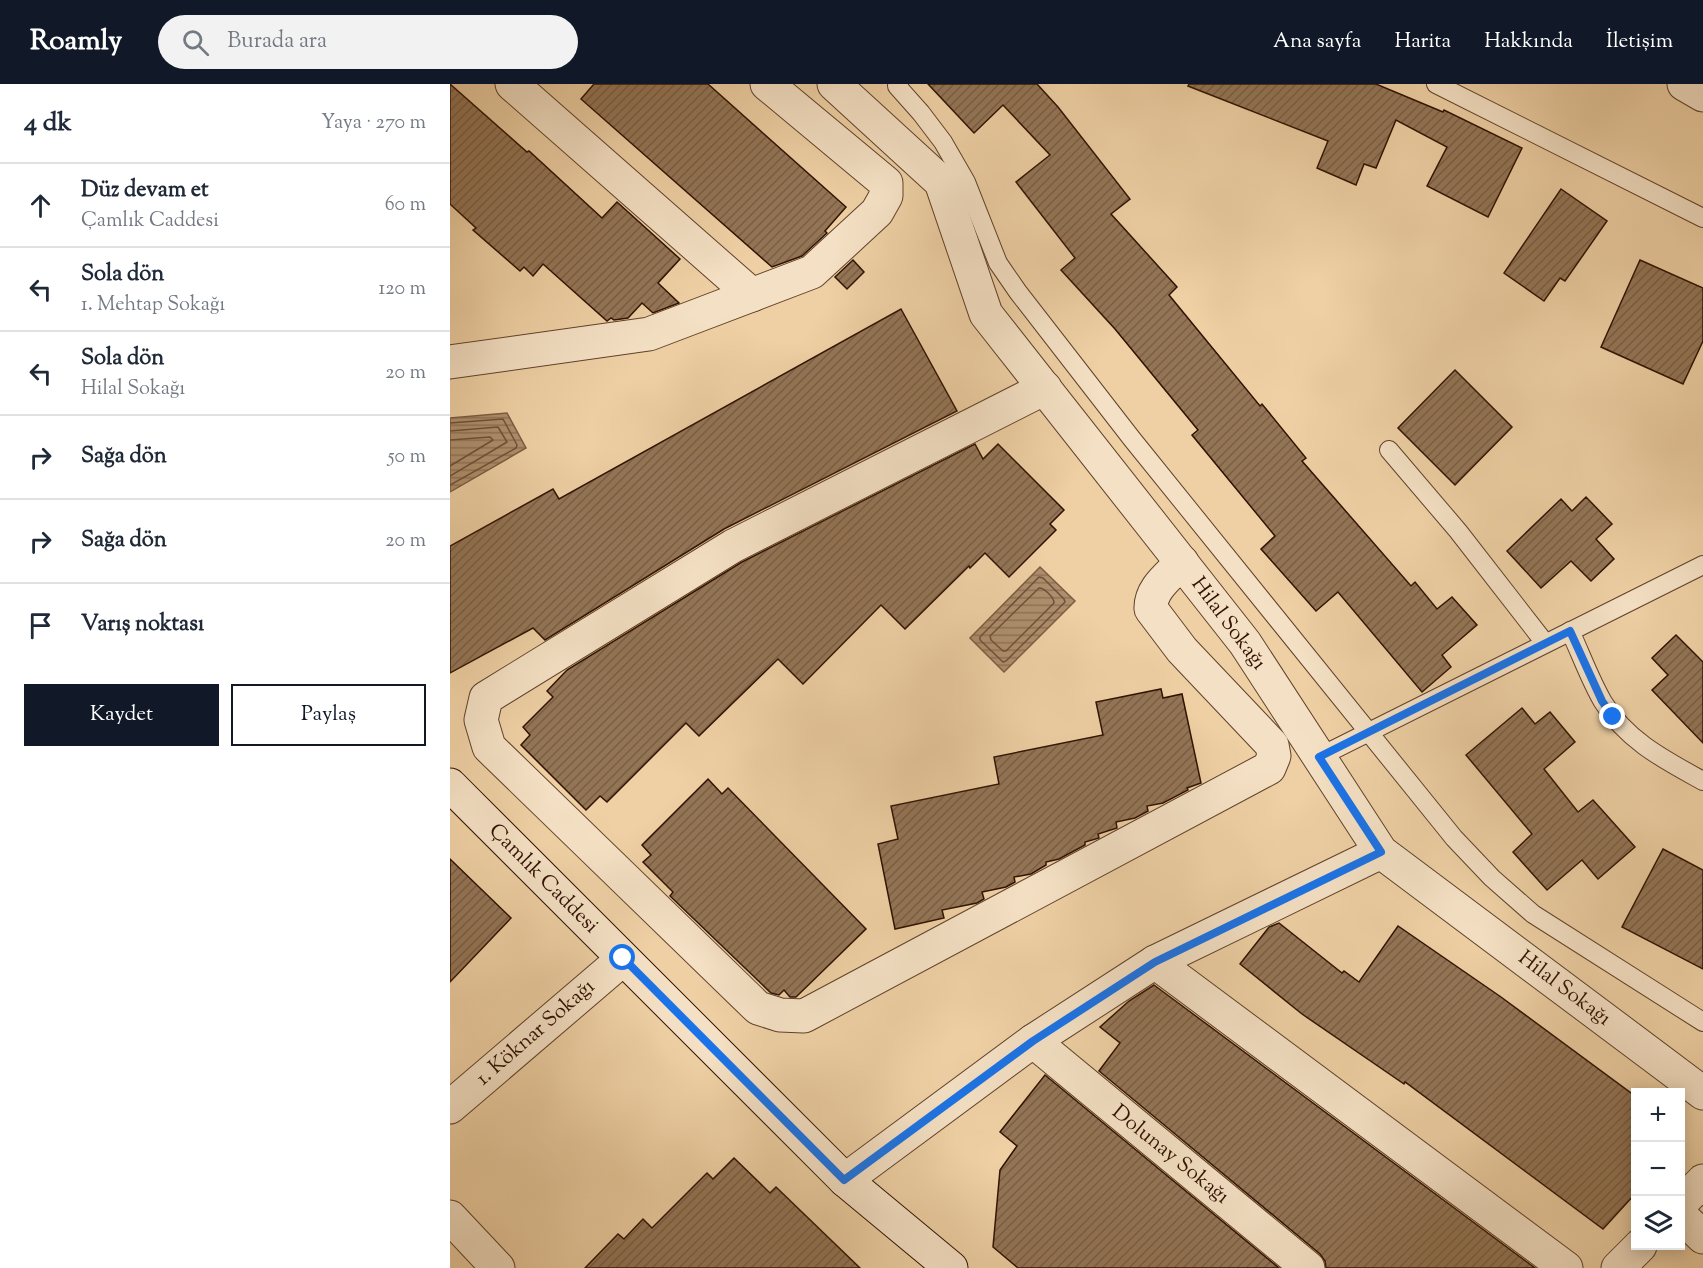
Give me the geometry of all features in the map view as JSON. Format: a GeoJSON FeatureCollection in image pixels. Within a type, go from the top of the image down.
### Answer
{"type":"FeatureCollection","features":[{"type":"Feature","properties":{"kind":"street"},"geometry":{"type":"LineString","coordinates":[[512,84],[752,295]]}},
{"type":"Feature","properties":{"kind":"street"},"geometry":{"type":"LineString","coordinates":[[450,362],[649,334],[812,272],[877,212],[886,196],[886,183],[767,84]]}},
{"type":"Feature","properties":{"kind":"street","name":"Hilal Sokağı"},"geometry":{"type":"LineString","coordinates":[[834,84],[941,182],[986,314],[1245,643],[1381,852],[1703,1093]]}},
{"type":"Feature","properties":{"kind":"street"},"geometry":{"type":"LineString","coordinates":[[1684,84],[1703,95]]}},
{"type":"Feature","properties":{"kind":"street"},"geometry":{"type":"LineString","coordinates":[[1045,388],[733,546],[486,698],[482,720],[489,747],[758,1008],[780,1015],[804,1016],[1269,768],[1274,756],[1272,745],[1182,650],[1151,609],[1154,592],[1182,562]]}},
{"type":"Feature","properties":{"kind":"street"},"geometry":{"type":"LineString","coordinates":[[1158,621],[1172,603],[1202,588]]}},
{"type":"Feature","properties":{"kind":"street","name":"Çamlık Caddesi"},"geometry":{"type":"LineString","coordinates":[[450,785],[844,1180],[951,1268]]}},
{"type":"Feature","properties":{"kind":"street"},"geometry":{"type":"LineString","coordinates":[[844,1180],[1033,1041],[1155,962],[1381,852]]}},
{"type":"Feature","properties":{"kind":"street","name":"1. Köknar Sokağı"},"geometry":{"type":"LineString","coordinates":[[450,1107],[623,958]]}},
{"type":"Feature","properties":{"kind":"street"},"geometry":{"type":"LineString","coordinates":[[1155,962],[1566,1268]]}},
{"type":"Feature","properties":{"kind":"street","name":"Dolunay Sokağı"},"geometry":{"type":"LineString","coordinates":[[1033,1041],[1308,1268]]}},
{"type":"Feature","properties":{"kind":"street"},"geometry":{"type":"LineString","coordinates":[[1685,1199],[1703,1181]]}},
{"type":"Feature","properties":{"kind":"street"},"geometry":{"type":"LineString","coordinates":[[450,1217],[498,1268]]}},
{"type":"Feature","properties":{"kind":"street"},"geometry":{"type":"LineString","coordinates":[[1685,1220],[1703,1237]]}},
{"type":"Feature","properties":{"kind":"street"},"geometry":{"type":"LineString","coordinates":[[1618,1268],[1635,1250]]}},
{"type":"Feature","properties":{"kind":"lane"},"geometry":{"type":"LineString","coordinates":[[899,84],[897,86],[943,142],[966,182],[998,263],[1013,285],[1132,439],[1454,838],[1512,897],[1533,914],[1703,1022]]}},
{"type":"Feature","properties":{"kind":"lane"},"geometry":{"type":"LineString","coordinates":[[1436,84],[1703,218]]}},
{"type":"Feature","properties":{"kind":"lane"},"geometry":{"type":"LineString","coordinates":[[1389,450],[1458,531],[1545,643]]}},
{"type":"Feature","properties":{"kind":"lane"},"geometry":{"type":"LineString","coordinates":[[1319,757],[1703,565]]}},
{"type":"Feature","properties":{"kind":"lane"},"geometry":{"type":"LineString","coordinates":[[1570,631],[1602,701],[1625,731],[1642,746],[1703,782]]}},
{"type":"Feature","properties":{"kind":"water"},"geometry":{"type":"Polygon","coordinates":[[[507,413],[526,448],[450,492],[450,418],[507,413]]]}},
{"type":"Feature","properties":{"kind":"water"},"geometry":{"type":"Polygon","coordinates":[[[1040,567],[1075,601],[1004,672],[970,638],[1040,567]]]}},
{"type":"Feature","properties":{"kind":"building"},"geometry":{"type":"Polygon","coordinates":[[[450,84],[527,152],[529,151],[602,218],[617,202],[680,259],[658,283],[679,303],[653,313],[642,303],[628,318],[614,320],[611,318],[607,321],[543,264],[533,276],[524,267],[520,271],[473,230],[476,228],[450,204],[450,84]]]}},
{"type":"Feature","properties":{"kind":"building"},"geometry":{"type":"Polygon","coordinates":[[[594,84],[708,84],[846,207],[825,231],[827,233],[802,256],[772,267],[581,99],[594,84]]]}},
{"type":"Feature","properties":{"kind":"building"},"geometry":{"type":"Polygon","coordinates":[[[928,84],[1037,84],[1058,107],[1130,199],[1111,214],[1177,287],[1169,295],[1306,458],[1302,461],[1411,586],[1415,582],[1437,609],[1452,597],[1477,625],[1442,655],[1451,667],[1422,692],[1338,592],[1316,611],[1261,549],[1275,536],[1192,435],[1198,430],[1115,329],[1061,270],[1075,258],[1016,182],[1050,155],[1003,105],[974,133],[928,84]]]}},
{"type":"Feature","properties":{"kind":"building"},"geometry":{"type":"Polygon","coordinates":[[[1189,84],[1376,84],[1443,112],[1444,110],[1522,148],[1488,217],[1427,186],[1447,147],[1396,120],[1376,168],[1364,164],[1356,185],[1317,168],[1328,141],[1188,86],[1189,84]]]}},
{"type":"Feature","properties":{"kind":"building"},"geometry":{"type":"Polygon","coordinates":[[[1561,189],[1607,221],[1565,281],[1560,278],[1544,301],[1504,273],[1561,189]]]}},
{"type":"Feature","properties":{"kind":"building"},"geometry":{"type":"Polygon","coordinates":[[[853,260],[864,272],[847,289],[835,277],[853,260]]]}},
{"type":"Feature","properties":{"kind":"building"},"geometry":{"type":"Polygon","coordinates":[[[1640,260],[1703,288],[1703,341],[1683,384],[1601,347],[1640,260]]]}},
{"type":"Feature","properties":{"kind":"building"},"geometry":{"type":"Polygon","coordinates":[[[901,309],[957,411],[724,529],[545,640],[533,628],[450,673],[450,546],[553,489],[559,499],[901,309]]]}},
{"type":"Feature","properties":{"kind":"building"},"geometry":{"type":"Polygon","coordinates":[[[1455,370],[1512,427],[1455,485],[1398,428],[1455,370]]]}},
{"type":"Feature","properties":{"kind":"building"},"geometry":{"type":"Polygon","coordinates":[[[975,444],[983,459],[998,444],[1064,510],[1050,524],[1056,530],[1009,577],[985,553],[905,629],[881,605],[803,684],[778,659],[699,736],[686,723],[607,802],[600,796],[586,810],[521,745],[530,735],[523,727],[553,697],[547,691],[567,670],[742,562],[975,444]]]}},
{"type":"Feature","properties":{"kind":"building"},"geometry":{"type":"Polygon","coordinates":[[[1586,497],[1612,524],[1596,539],[1614,559],[1591,581],[1571,561],[1541,588],[1507,551],[1561,499],[1572,511],[1586,497]]]}},
{"type":"Feature","properties":{"kind":"building"},"geometry":{"type":"Polygon","coordinates":[[[1676,635],[1703,662],[1703,743],[1652,690],[1668,675],[1652,658],[1676,635]]]}},
{"type":"Feature","properties":{"kind":"building"},"geometry":{"type":"Polygon","coordinates":[[[1161,689],[1163,698],[1182,694],[1201,783],[1187,788],[1188,790],[1163,803],[1147,806],[1148,811],[1135,818],[1116,822],[1117,828],[1098,834],[1099,838],[1085,842],[1085,845],[1059,859],[1046,862],[1046,865],[1031,874],[1014,877],[1015,882],[1006,887],[982,892],[984,899],[977,903],[942,910],[944,918],[895,929],[878,844],[898,839],[891,806],[999,784],[994,757],[1103,735],[1096,702],[1161,689]]]}},
{"type":"Feature","properties":{"kind":"building"},"geometry":{"type":"Polygon","coordinates":[[[1522,708],[1535,724],[1550,712],[1575,742],[1544,769],[1578,812],[1593,800],[1635,847],[1598,879],[1582,860],[1547,890],[1513,852],[1532,834],[1466,755],[1522,708]]]}},
{"type":"Feature","properties":{"kind":"building"},"geometry":{"type":"Polygon","coordinates":[[[708,779],[722,794],[728,788],[866,929],[796,997],[790,997],[784,990],[779,995],[771,993],[670,896],[673,892],[643,862],[651,855],[642,845],[708,779]]]}},
{"type":"Feature","properties":{"kind":"building"},"geometry":{"type":"Polygon","coordinates":[[[1663,849],[1703,870],[1703,969],[1622,927],[1663,849]]]}},
{"type":"Feature","properties":{"kind":"building"},"geometry":{"type":"Polygon","coordinates":[[[450,859],[511,918],[450,982],[450,859]]]}},
{"type":"Feature","properties":{"kind":"building"},"geometry":{"type":"Polygon","coordinates":[[[1279,923],[1342,973],[1344,971],[1359,982],[1398,926],[1501,997],[1631,1093],[1631,1198],[1603,1229],[1405,1082],[1404,1084],[1302,1014],[1240,964],[1269,927],[1279,923]]]}},
{"type":"Feature","properties":{"kind":"building"},"geometry":{"type":"Polygon","coordinates":[[[1154,985],[1535,1268],[1326,1268],[1325,1261],[1320,1254],[1099,1071],[1120,1043],[1100,1027],[1129,1001],[1154,985]]]}},
{"type":"Feature","properties":{"kind":"building"},"geometry":{"type":"Polygon","coordinates":[[[1045,1075],[1279,1268],[1018,1268],[993,1247],[1000,1170],[1017,1146],[1000,1132],[1045,1075]]]}},
{"type":"Feature","properties":{"kind":"building"},"geometry":{"type":"Polygon","coordinates":[[[734,1158],[770,1193],[776,1187],[860,1268],[585,1268],[618,1234],[624,1239],[643,1219],[652,1228],[707,1173],[713,1179],[734,1158]]]}},
{"type":"Feature","properties":{"kind":"route"},"geometry":{"type":"LineString","coordinates":[[623,958],[844,1180],[1033,1041],[1155,962],[1381,852],[1319,757],[1570,631],[1602,701],[1613,717]]}}]}
